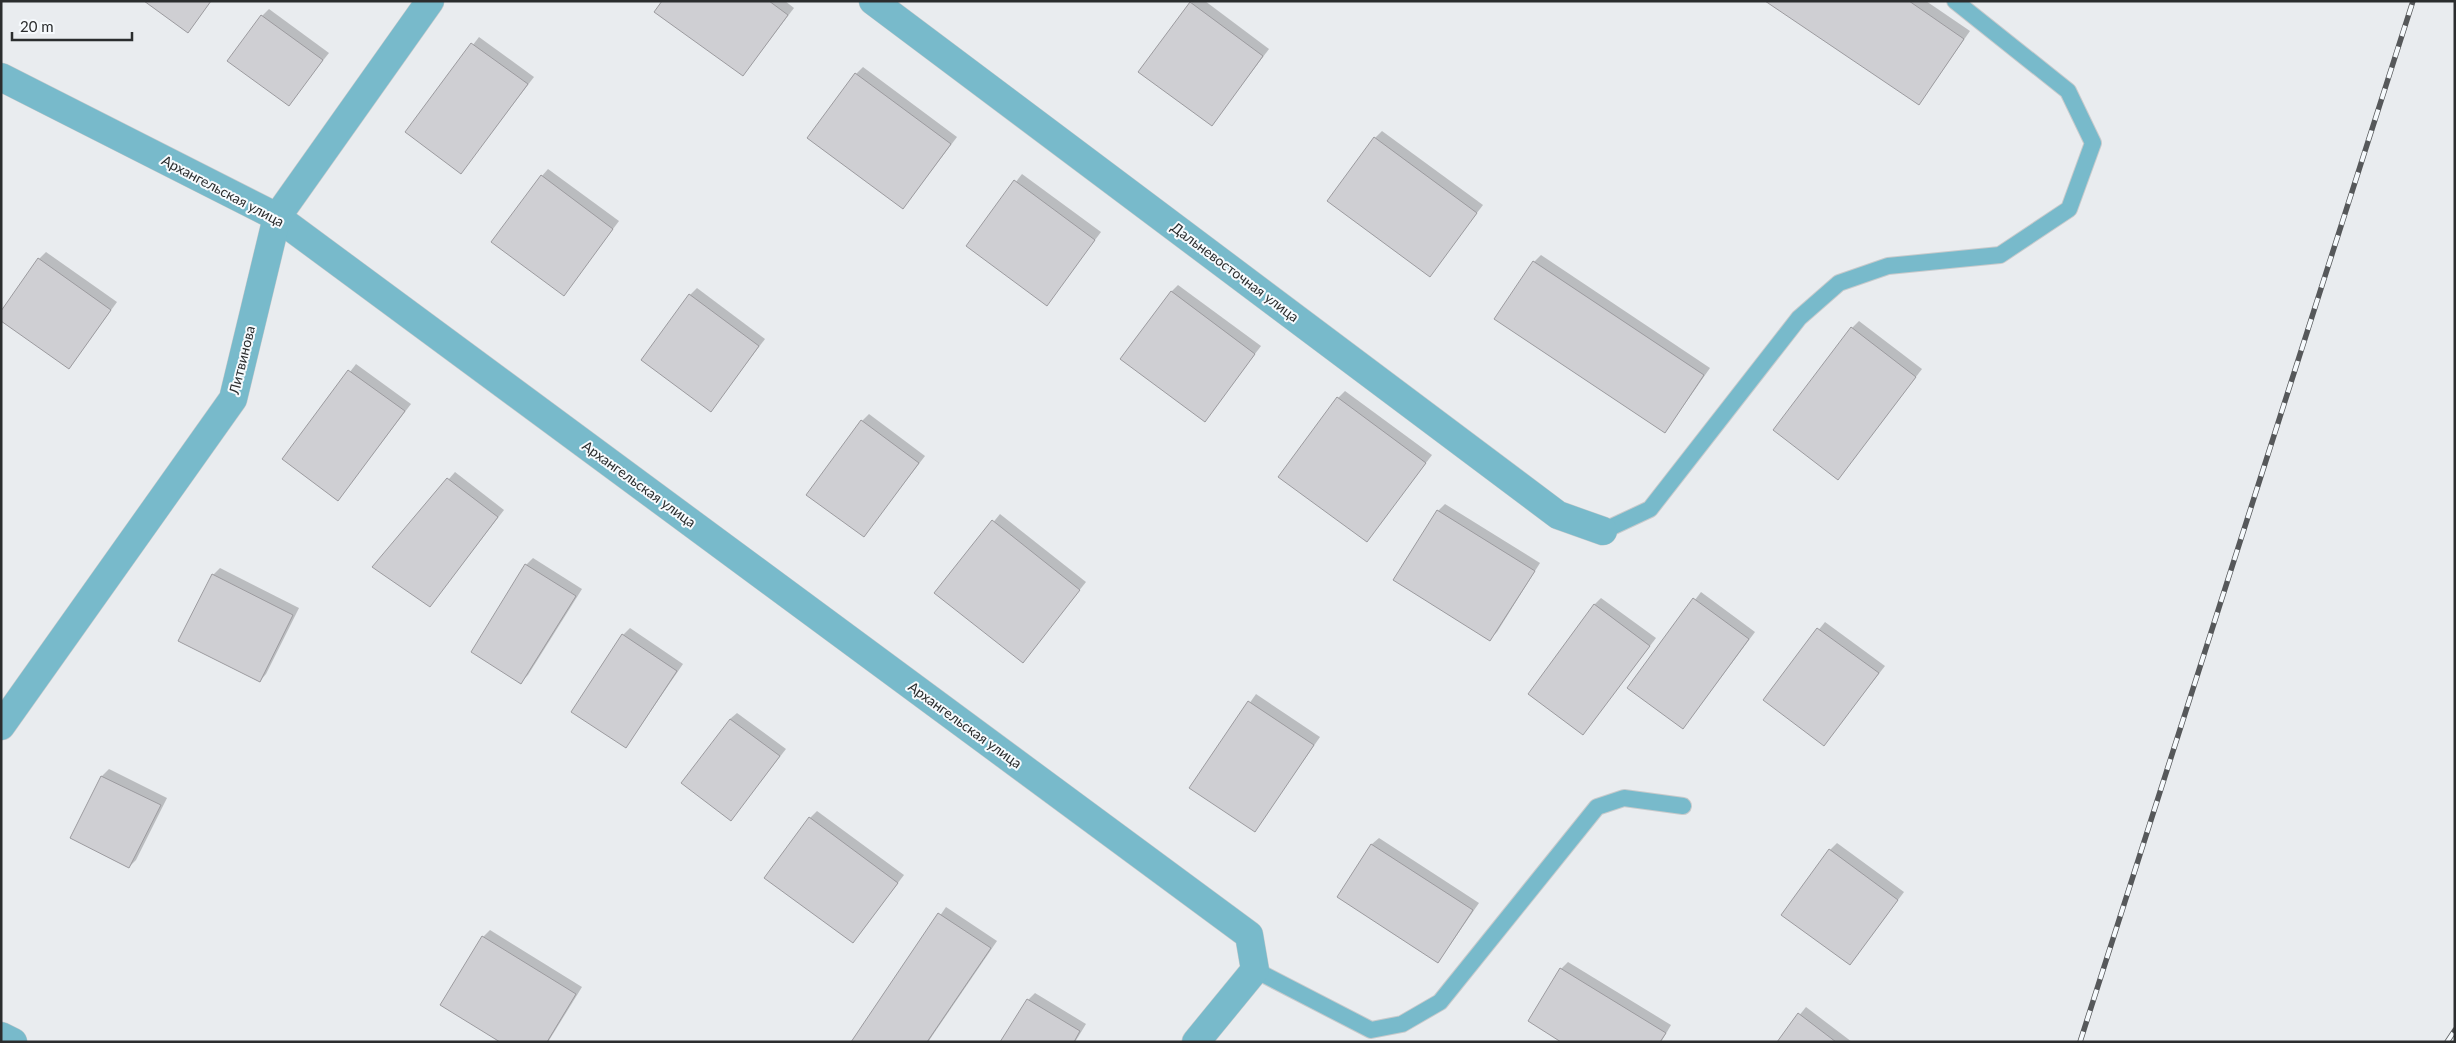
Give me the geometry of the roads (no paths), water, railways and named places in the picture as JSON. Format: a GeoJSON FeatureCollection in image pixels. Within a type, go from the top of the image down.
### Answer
{"type":"FeatureCollection","features":[{"type":"Feature","properties":{"kind":"street","name":"Литвинова"},"geometry":{"type":"LineString","coordinates":[[1,726],[233,399],[277,217],[430,1]]}},
{"type":"Feature","properties":{"kind":"street","name":"Дальневосточная улица"},"geometry":{"type":"LineString","coordinates":[[873,1],[1558,515],[1603,531]]}},
{"type":"Feature","properties":{"kind":"street","name":"Архангельская улица"},"geometry":{"type":"LineString","coordinates":[[1,77],[277,217],[1249,935],[1255,970]]}},
{"type":"Feature","properties":{"kind":"street"},"geometry":{"type":"LineString","coordinates":[[1196,1042],[1255,970]]}},
{"type":"Feature","properties":{"kind":"street"},"geometry":{"type":"LineString","coordinates":[[1,1036],[13,1042]]}},
{"type":"Feature","properties":{"kind":"lane"},"geometry":{"type":"LineString","coordinates":[[1603,531],[1650,509],[1799,318],[1840,284],[1888,266],[2000,255],[2069,209],[2093,143],[2068,91],[1955,1]]}},
{"type":"Feature","properties":{"kind":"lane"},"geometry":{"type":"LineString","coordinates":[[1255,970],[1371,1030],[1402,1024],[1440,1002],[1597,806],[1624,798],[1684,806]]}},
{"type":"Feature","properties":{"kind":"railway"},"geometry":{"type":"LineString","coordinates":[[2080,1042],[2413,1]]}},
{"type":"Feature","properties":{"kind":"railway"},"geometry":{"type":"LineString","coordinates":[[2447,1042],[2455,1030]]}}]}
